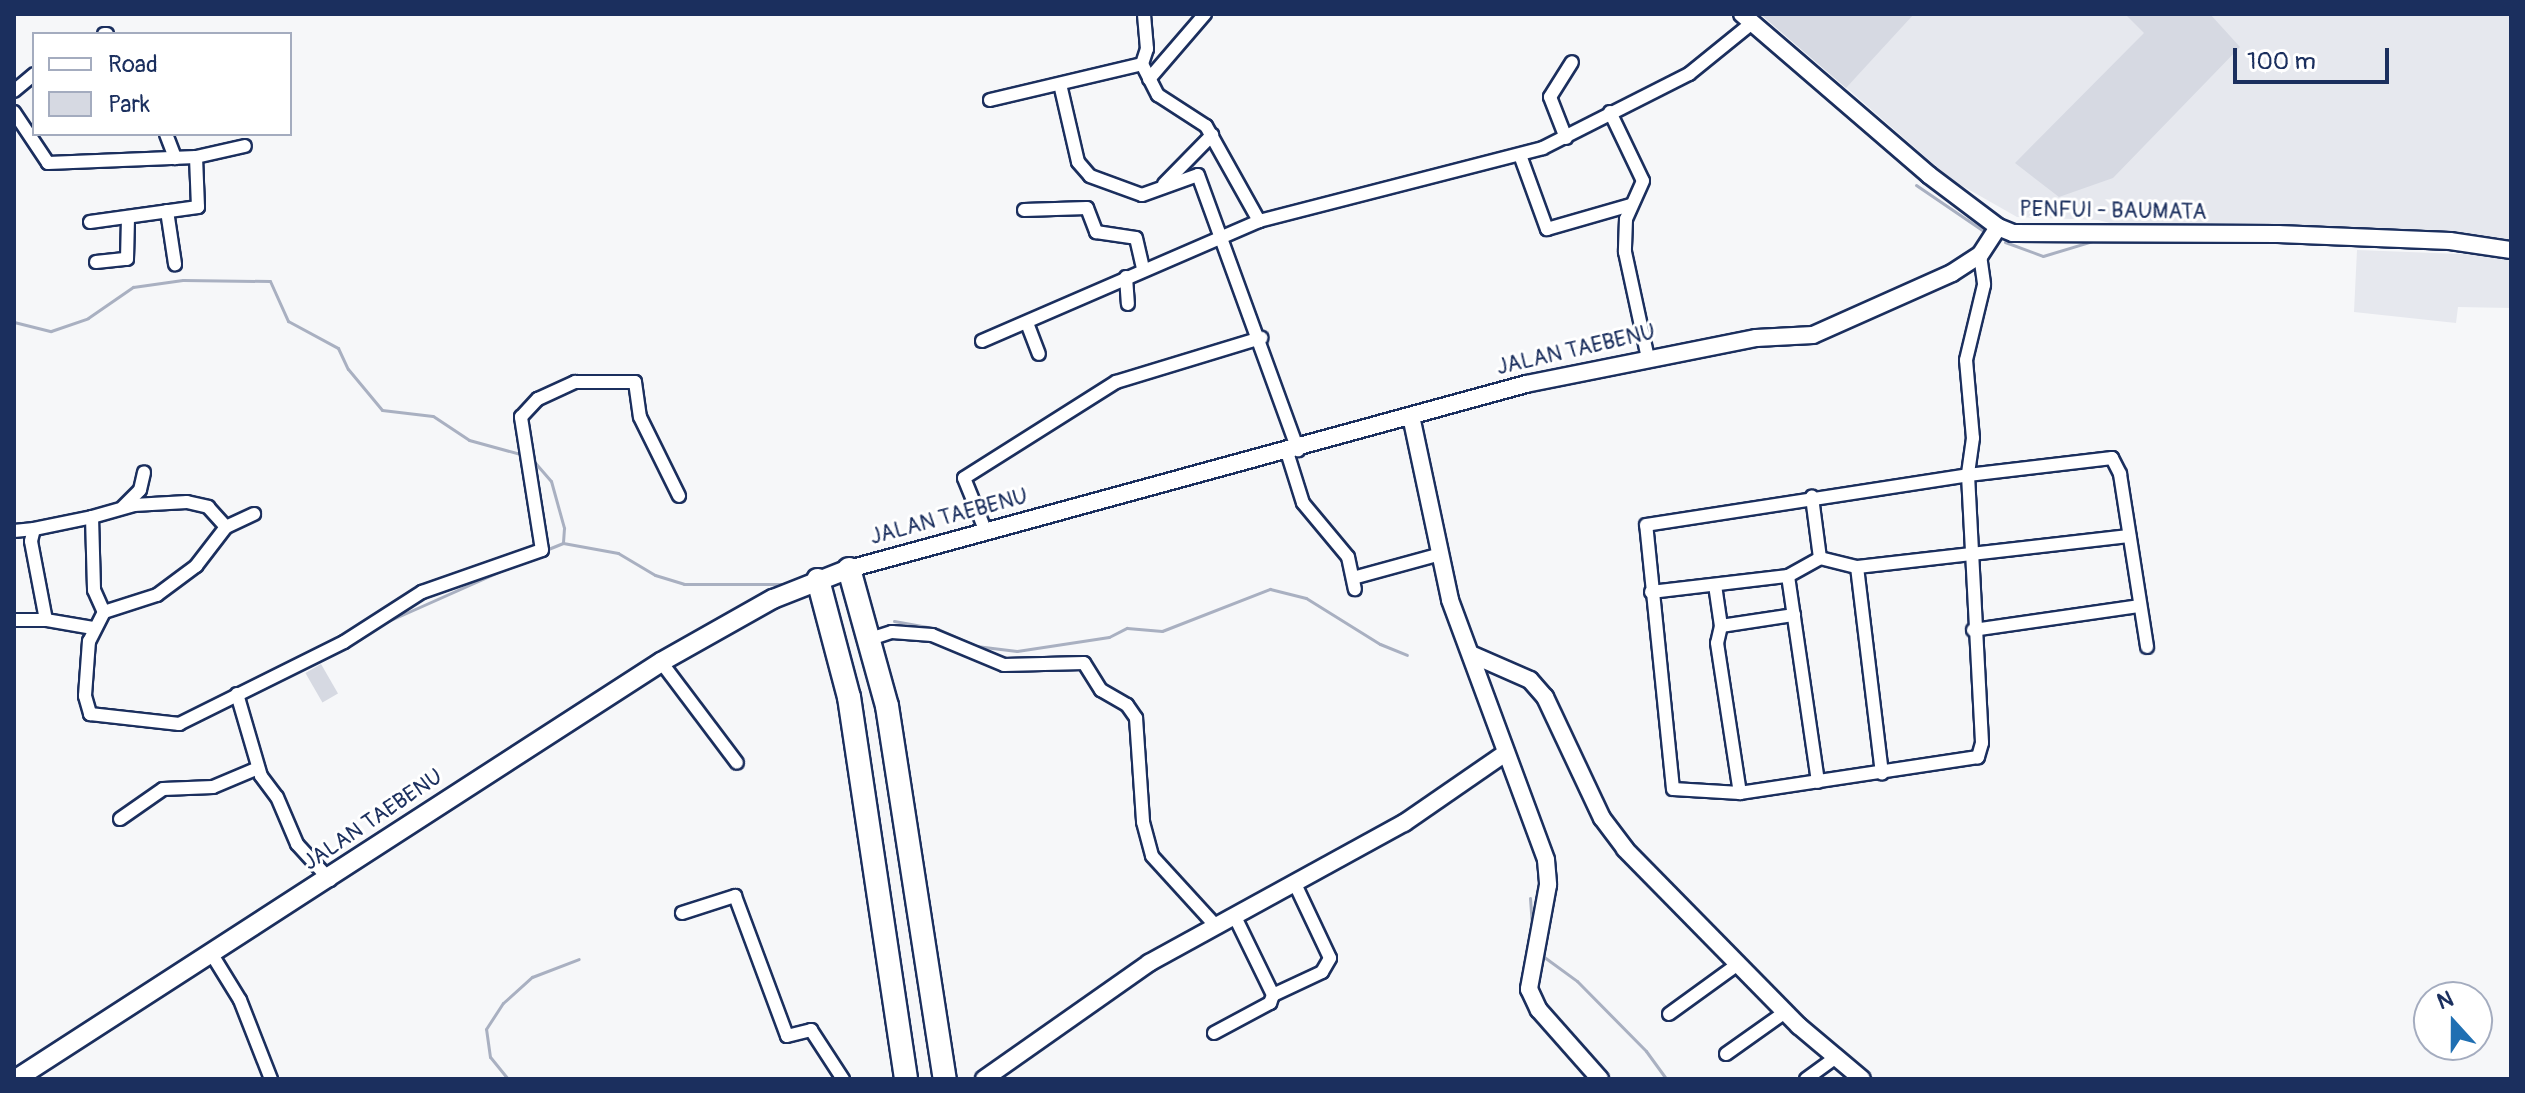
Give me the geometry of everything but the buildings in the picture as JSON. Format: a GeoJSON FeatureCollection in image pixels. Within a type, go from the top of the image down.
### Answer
{"type":"FeatureCollection","features":[{"type":"Feature","properties":{"kind":"highway"},"geometry":{"type":"LineString","coordinates":[[849,569],[887,706],[945,1079]]}},
{"type":"Feature","properties":{"kind":"highway"},"geometry":{"type":"LineString","coordinates":[[812,582],[849,697],[906,1079]]}},
{"type":"Feature","properties":{"kind":"main road","name":"JALAN TAEBENU"},"geometry":{"type":"LineString","coordinates":[[16,1079],[330,880],[398,835],[419,817],[661,662],[773,599],[849,569]]}},
{"type":"Feature","properties":{"kind":"street"},"geometry":{"type":"LineString","coordinates":[[1144,14],[1147,49],[1142,64],[1149,79],[1158,95],[1199,118],[1212,135],[1259,221]]}},
{"type":"Feature","properties":{"kind":"street"},"geometry":{"type":"LineString","coordinates":[[1149,79],[1205,14]]}},
{"type":"Feature","properties":{"kind":"street"},"geometry":{"type":"LineString","coordinates":[[982,341],[1259,221],[1520,155],[1566,138],[1610,112],[1689,74],[1747,19]]}},
{"type":"Feature","properties":{"kind":"street","name":"PENFUI - BAUMATA"},"geometry":{"type":"LineString","coordinates":[[1747,19],[1995,233],[2041,236],[2278,234],[2450,241],[2511,250]]}},
{"type":"Feature","properties":{"kind":"street"},"geometry":{"type":"LineString","coordinates":[[1566,138],[1550,97],[1572,62]]}},
{"type":"Feature","properties":{"kind":"street"},"geometry":{"type":"LineString","coordinates":[[990,100],[1142,64]]}},
{"type":"Feature","properties":{"kind":"street"},"geometry":{"type":"LineString","coordinates":[[14,91],[32,76]]}},
{"type":"Feature","properties":{"kind":"street"},"geometry":{"type":"LineString","coordinates":[[1060,84],[1083,169],[1132,194],[1159,189],[1198,175],[1261,338],[1293,451],[1303,503],[1343,549],[1354,583],[1441,554]]}},
{"type":"Feature","properties":{"kind":"street"},"geometry":{"type":"LineString","coordinates":[[14,112],[48,163],[196,157],[245,146]]}},
{"type":"Feature","properties":{"kind":"street"},"geometry":{"type":"LineString","coordinates":[[1610,112],[1643,181],[1630,205],[1625,234],[1627,269],[1648,358]]}},
{"type":"Feature","properties":{"kind":"street"},"geometry":{"type":"LineString","coordinates":[[1159,189],[1212,135]]}},
{"type":"Feature","properties":{"kind":"street"},"geometry":{"type":"LineString","coordinates":[[167,136],[175,158]]}},
{"type":"Feature","properties":{"kind":"street"},"geometry":{"type":"LineString","coordinates":[[1520,155],[1547,229],[1630,205]]}},
{"type":"Feature","properties":{"kind":"street"},"geometry":{"type":"LineString","coordinates":[[90,222],[198,207],[196,157]]}},
{"type":"Feature","properties":{"kind":"street"},"geometry":{"type":"LineString","coordinates":[[1024,210],[1087,208],[1096,232],[1136,238],[1143,269]]}},
{"type":"Feature","properties":{"kind":"street"},"geometry":{"type":"LineString","coordinates":[[167,211],[175,264]]}},
{"type":"Feature","properties":{"kind":"street"},"geometry":{"type":"LineString","coordinates":[[96,262],[127,259],[128,217]]}},
{"type":"Feature","properties":{"kind":"street","name":"JALAN TAEBENU"},"geometry":{"type":"LineString","coordinates":[[849,569],[1293,451],[1411,416],[1648,358],[1828,330],[1916,292],[1980,255],[1995,233]]}},
{"type":"Feature","properties":{"kind":"street"},"geometry":{"type":"LineString","coordinates":[[1980,255],[1984,285],[1966,360],[1973,438],[1968,475],[1968,552],[1980,754],[1975,760],[1740,793],[1673,789],[1646,525],[1653,520],[1968,475],[2112,458],[2120,474],[2147,647]]}},
{"type":"Feature","properties":{"kind":"street"},"geometry":{"type":"LineString","coordinates":[[1126,277],[1128,304]]}},
{"type":"Feature","properties":{"kind":"street"},"geometry":{"type":"LineString","coordinates":[[1027,323],[1039,354]]}},
{"type":"Feature","properties":{"kind":"street"},"geometry":{"type":"LineString","coordinates":[[986,532],[964,478],[1116,382],[1261,338]]}},
{"type":"Feature","properties":{"kind":"street"},"geometry":{"type":"LineString","coordinates":[[254,514],[226,527],[196,566],[157,595],[104,612],[93,628],[85,696],[94,718],[179,724],[359,632],[446,581],[543,548],[524,461],[521,417],[538,399],[575,382],[632,380],[654,453],[679,496]]}},
{"type":"Feature","properties":{"kind":"street"},"geometry":{"type":"LineString","coordinates":[[1411,416],[1450,600],[1473,655],[1504,754],[1549,873],[1529,989],[1539,1010],[1600,1079]]}},
{"type":"Feature","properties":{"kind":"street"},"geometry":{"type":"LineString","coordinates":[[123,507],[140,490],[144,472]]}},
{"type":"Feature","properties":{"kind":"street"},"geometry":{"type":"LineString","coordinates":[[1812,497],[1820,558]]}},
{"type":"Feature","properties":{"kind":"street"},"geometry":{"type":"LineString","coordinates":[[14,531],[92,517],[123,507],[193,503],[208,507],[226,527]]}},
{"type":"Feature","properties":{"kind":"street"},"geometry":{"type":"LineString","coordinates":[[92,517],[94,590],[104,612]]}},
{"type":"Feature","properties":{"kind":"street"},"geometry":{"type":"LineString","coordinates":[[34,529],[31,541],[46,620]]}},
{"type":"Feature","properties":{"kind":"street"},"geometry":{"type":"LineString","coordinates":[[1651,592],[1788,576],[1820,558],[1857,567],[2129,536]]}},
{"type":"Feature","properties":{"kind":"street"},"geometry":{"type":"LineString","coordinates":[[1857,567],[1882,773]]}},
{"type":"Feature","properties":{"kind":"street"},"geometry":{"type":"LineString","coordinates":[[1788,576],[1818,782]]}},
{"type":"Feature","properties":{"kind":"street"},"geometry":{"type":"LineString","coordinates":[[1715,585],[1721,626],[1717,643],[1740,793]]}},
{"type":"Feature","properties":{"kind":"street"},"geometry":{"type":"LineString","coordinates":[[1973,630],[2139,606]]}},
{"type":"Feature","properties":{"kind":"street"},"geometry":{"type":"LineString","coordinates":[[1721,626],[1794,615]]}},
{"type":"Feature","properties":{"kind":"street"},"geometry":{"type":"LineString","coordinates":[[14,620],[46,620],[93,628]]}},
{"type":"Feature","properties":{"kind":"street"},"geometry":{"type":"LineString","coordinates":[[870,639],[892,632],[932,635],[1004,665],[1084,663],[1101,690],[1127,705],[1136,718],[1143,822],[1152,856],[1216,926]]}},
{"type":"Feature","properties":{"kind":"street"},"geometry":{"type":"LineString","coordinates":[[1473,655],[1530,680],[1545,697],[1612,834],[1785,1012],[1862,1079]]}},
{"type":"Feature","properties":{"kind":"street"},"geometry":{"type":"LineString","coordinates":[[661,662],[737,763]]}},
{"type":"Feature","properties":{"kind":"street"},"geometry":{"type":"LineString","coordinates":[[237,694],[258,768],[297,844],[330,880]]}},
{"type":"Feature","properties":{"kind":"street"},"geometry":{"type":"LineString","coordinates":[[984,1079],[1115,984],[1436,803],[1504,754]]}},
{"type":"Feature","properties":{"kind":"street"},"geometry":{"type":"LineString","coordinates":[[120,819],[163,789],[213,787],[258,768]]}},
{"type":"Feature","properties":{"kind":"street"},"geometry":{"type":"LineString","coordinates":[[1214,1033],[1270,1003],[1273,995],[1330,965],[1295,884]]}},
{"type":"Feature","properties":{"kind":"street"},"geometry":{"type":"LineString","coordinates":[[682,913],[735,896],[787,1036],[811,1030],[843,1079]]}},
{"type":"Feature","properties":{"kind":"street"},"geometry":{"type":"LineString","coordinates":[[1235,917],[1273,995]]}},
{"type":"Feature","properties":{"kind":"street"},"geometry":{"type":"LineString","coordinates":[[211,953],[240,1000],[271,1079]]}},
{"type":"Feature","properties":{"kind":"street"},"geometry":{"type":"LineString","coordinates":[[1669,1014],[1738,964]]}},
{"type":"Feature","properties":{"kind":"street"},"geometry":{"type":"LineString","coordinates":[[1726,1054],[1785,1012]]}},
{"type":"Feature","properties":{"kind":"street"},"geometry":{"type":"LineString","coordinates":[[1806,1079],[1836,1057]]}},
{"type":"Feature","properties":{"kind":"shaded area"},"geometry":{"type":"Polygon","coordinates":[[[1762,14],[2511,14],[2511,242],[2473,235],[2134,229],[2098,220],[2017,217],[1952,180],[1762,14]]]}},
{"type":"Feature","properties":{"kind":"shaded area"},"geometry":{"type":"Polygon","coordinates":[[[2357,250],[2511,256],[2511,308],[2458,307],[2456,323],[2354,312],[2357,250]]]}},
{"type":"Feature","properties":{"kind":"green space"},"geometry":{"type":"Polygon","coordinates":[[[1760,14],[1914,14],[1846,88],[1760,14]]]}},
{"type":"Feature","properties":{"kind":"green space"},"geometry":{"type":"Polygon","coordinates":[[[2125,14],[2210,14],[2240,47],[2113,178],[2059,197],[2015,163],[2144,33],[2125,14]]]}},
{"type":"Feature","properties":{"kind":"green space"},"geometry":{"type":"Polygon","coordinates":[[[321,664],[338,693],[322,702],[305,673],[321,664]]]}},
{"type":"Feature","properties":{"kind":"waterway"},"geometry":{"type":"LineString","coordinates":[[1916,185],[1988,234]]}},
{"type":"Feature","properties":{"kind":"waterway"},"geometry":{"type":"LineString","coordinates":[[2005,242],[2043,256],[2096,240]]}},
{"type":"Feature","properties":{"kind":"waterway"},"geometry":{"type":"LineString","coordinates":[[2269,242],[2290,242]]}},
{"type":"Feature","properties":{"kind":"waterway"},"geometry":{"type":"LineString","coordinates":[[14,322],[51,331],[88,318],[133,287],[183,280],[270,281],[288,321],[338,348],[348,369],[382,410],[433,416],[469,440],[524,455]]}},
{"type":"Feature","properties":{"kind":"waterway"},"geometry":{"type":"LineString","coordinates":[[531,458],[551,481],[564,528],[563,543],[546,550]]}},
{"type":"Feature","properties":{"kind":"waterway"},"geometry":{"type":"LineString","coordinates":[[563,543],[618,553],[655,575],[684,584],[786,584]]}},
{"type":"Feature","properties":{"kind":"waterway"},"geometry":{"type":"LineString","coordinates":[[386,622],[503,570]]}},
{"type":"Feature","properties":{"kind":"waterway"},"geometry":{"type":"LineString","coordinates":[[894,621],[938,629],[976,646],[1017,651],[1109,637],[1127,628],[1162,631],[1270,589],[1306,598],[1380,644],[1407,655]]}},
{"type":"Feature","properties":{"kind":"waterway"},"geometry":{"type":"LineString","coordinates":[[1530,898],[1532,930]]}},
{"type":"Feature","properties":{"kind":"waterway"},"geometry":{"type":"LineString","coordinates":[[1540,954],[1577,981],[1646,1051],[1666,1079]]}},
{"type":"Feature","properties":{"kind":"waterway"},"geometry":{"type":"LineString","coordinates":[[508,1079],[490,1057],[486,1029],[503,1003],[532,977],[579,959]]}}]}
